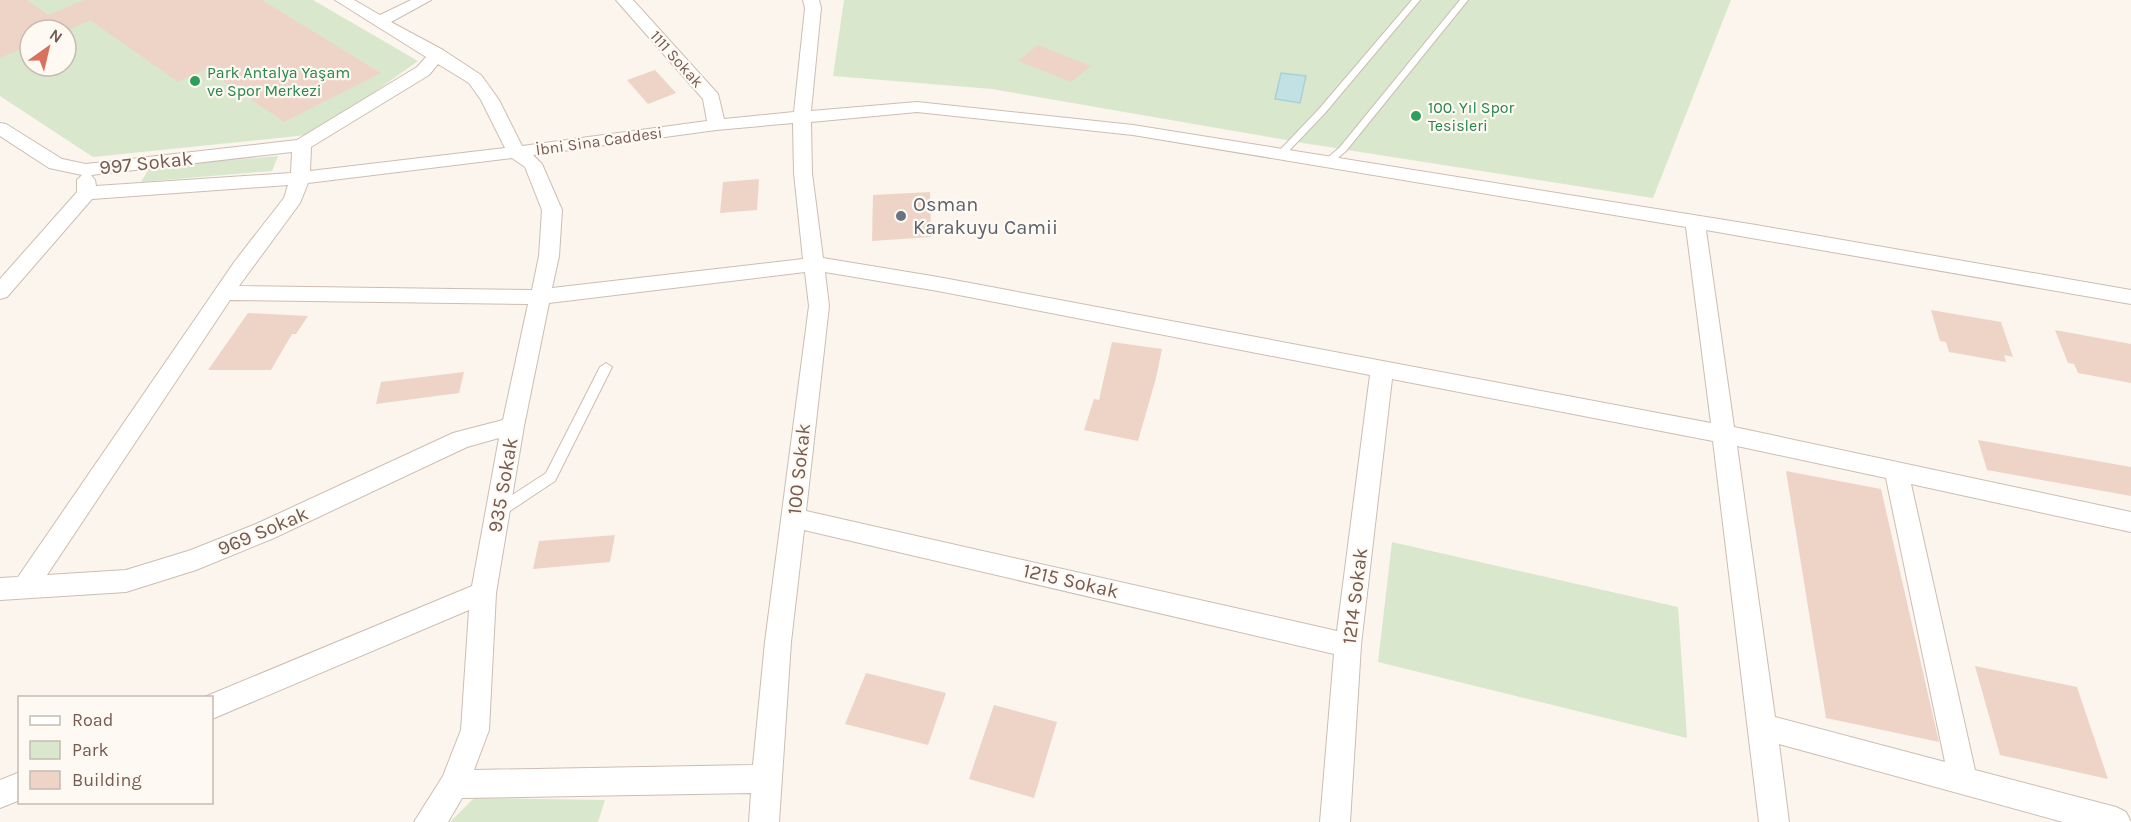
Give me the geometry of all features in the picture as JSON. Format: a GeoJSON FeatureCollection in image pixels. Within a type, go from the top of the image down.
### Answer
{"type":"FeatureCollection","features":[{"type":"Feature","properties":{"kind":"street","name":"İbni Sina Caddesi"},"geometry":{"type":"LineString","coordinates":[[343,0],[475,79],[490,100],[516,152],[716,125],[917,106],[1133,130],[1695,222],[2131,297]]}},
{"type":"Feature","properties":{"kind":"street"},"geometry":{"type":"LineString","coordinates":[[381,21],[423,0]]}},
{"type":"Feature","properties":{"kind":"street","name":"1111 Sokak"},"geometry":{"type":"LineString","coordinates":[[624,0],[712,98],[716,125]]}},
{"type":"Feature","properties":{"kind":"street"},"geometry":{"type":"LineString","coordinates":[[802,117],[813,8],[811,0]]}},
{"type":"Feature","properties":{"kind":"street"},"geometry":{"type":"LineString","coordinates":[[24,589],[224,293],[293,199],[300,178],[302,145],[423,71],[436,54]]}},
{"type":"Feature","properties":{"kind":"street","name":"100 Sokak"},"geometry":{"type":"LineString","coordinates":[[765,822],[766,779],[778,642],[819,306],[816,264],[803,173],[802,117]]}},
{"type":"Feature","properties":{"kind":"street","name":"997 Sokak"},"geometry":{"type":"LineString","coordinates":[[0,128],[56,164],[86,170],[302,145]]}},
{"type":"Feature","properties":{"kind":"street"},"geometry":{"type":"LineString","coordinates":[[87,193],[300,178],[516,152]]}},
{"type":"Feature","properties":{"kind":"street","name":"935 Sokak"},"geometry":{"type":"LineString","coordinates":[[429,822],[439,811],[454,783],[475,730],[483,593],[513,426],[549,256],[552,210],[533,164],[516,152]]}},
{"type":"Feature","properties":{"kind":"street"},"geometry":{"type":"LineString","coordinates":[[0,292],[87,193],[86,170]]}},
{"type":"Feature","properties":{"kind":"street"},"geometry":{"type":"LineString","coordinates":[[1695,222],[1774,822]]}},
{"type":"Feature","properties":{"kind":"street"},"geometry":{"type":"LineString","coordinates":[[224,293],[541,297],[816,264],[938,284],[1724,434],[2131,522]]}},
{"type":"Feature","properties":{"kind":"street","name":"1214 Sokak"},"geometry":{"type":"LineString","coordinates":[[1335,822],[1348,645],[1382,370]]}},
{"type":"Feature","properties":{"kind":"street","name":"969 Sokak"},"geometry":{"type":"LineString","coordinates":[[0,589],[126,581],[196,559],[265,531],[461,439],[513,426]]}},
{"type":"Feature","properties":{"kind":"street"},"geometry":{"type":"LineString","coordinates":[[1896,471],[1963,781]]}},
{"type":"Feature","properties":{"kind":"street","name":"1215 Sokak"},"geometry":{"type":"LineString","coordinates":[[794,518],[1348,645]]}},
{"type":"Feature","properties":{"kind":"street"},"geometry":{"type":"LineString","coordinates":[[213,706],[483,593]]}},
{"type":"Feature","properties":{"kind":"street"},"geometry":{"type":"LineString","coordinates":[[1763,727],[2116,822]]}},
{"type":"Feature","properties":{"kind":"street"},"geometry":{"type":"LineString","coordinates":[[454,783],[766,779]]}},
{"type":"Feature","properties":{"kind":"street"},"geometry":{"type":"LineString","coordinates":[[0,794],[18,787]]}},
{"type":"Feature","properties":{"kind":"lane"},"geometry":{"type":"LineString","coordinates":[[1281,154],[1322,111],[1416,0]]}},
{"type":"Feature","properties":{"kind":"lane"},"geometry":{"type":"LineString","coordinates":[[1328,162],[1343,149],[1464,0]]}},
{"type":"Feature","properties":{"kind":"lane"},"geometry":{"type":"LineString","coordinates":[[499,511],[552,477],[606,367]]}},
{"type":"Feature","properties":{"kind":"green space","name":"Park Antalya Yaşam ve Spor Merkezi"},"geometry":{"type":"Polygon","coordinates":[[[0,0],[313,0],[418,61],[316,134],[93,157],[0,96],[0,0]]]}},
{"type":"Feature","properties":{"kind":"green space","name":"100. Yıl Spor Tesisleri"},"geometry":{"type":"Polygon","coordinates":[[[844,0],[1731,0],[1653,198],[1303,143],[992,89],[833,76],[844,0]]]}},
{"type":"Feature","properties":{"kind":"green space"},"geometry":{"type":"Polygon","coordinates":[[[278,156],[272,171],[141,182],[150,167],[278,156]]]}},
{"type":"Feature","properties":{"kind":"green space"},"geometry":{"type":"Polygon","coordinates":[[[1392,542],[1678,607],[1687,738],[1378,662],[1392,542]]]}},
{"type":"Feature","properties":{"kind":"green space"},"geometry":{"type":"Polygon","coordinates":[[[474,798],[605,800],[598,822],[450,822],[474,798]]]}},
{"type":"Feature","properties":{"kind":"water"},"geometry":{"type":"Polygon","coordinates":[[[1281,73],[1306,76],[1300,103],[1275,99],[1281,73]]]}},
{"type":"Feature","properties":{"kind":"building"},"geometry":{"type":"Polygon","coordinates":[[[0,0],[27,0],[48,15],[84,0],[262,0],[381,73],[284,122],[206,69],[178,82],[90,20],[78,26],[78,18],[18,18],[18,50],[0,58],[0,0]]]}},
{"type":"Feature","properties":{"kind":"building"},"geometry":{"type":"Polygon","coordinates":[[[1038,45],[1091,66],[1071,82],[1018,61],[1038,45]]]}},
{"type":"Feature","properties":{"kind":"building"},"geometry":{"type":"Polygon","coordinates":[[[655,70],[676,93],[648,104],[627,80],[655,70]]]}},
{"type":"Feature","properties":{"kind":"building"},"geometry":{"type":"Polygon","coordinates":[[[759,179],[757,210],[720,213],[723,182],[759,179]]]}},
{"type":"Feature","properties":{"kind":"building","name":"Osman Karakuyu Camii"},"geometry":{"type":"Polygon","coordinates":[[[930,192],[931,237],[872,241],[873,195],[930,192]]]}},
{"type":"Feature","properties":{"kind":"building"},"geometry":{"type":"Polygon","coordinates":[[[1931,310],[2001,322],[2013,357],[2004,355],[2006,362],[1949,352],[1946,342],[1940,341],[1931,310]]]}},
{"type":"Feature","properties":{"kind":"building"},"geometry":{"type":"Polygon","coordinates":[[[248,313],[308,316],[296,334],[292,334],[271,370],[208,370],[248,313]]]}},
{"type":"Feature","properties":{"kind":"building"},"geometry":{"type":"Polygon","coordinates":[[[2055,330],[2131,344],[2131,383],[2078,373],[2074,364],[2068,363],[2055,330]]]}},
{"type":"Feature","properties":{"kind":"building"},"geometry":{"type":"Polygon","coordinates":[[[1112,342],[1162,349],[1138,441],[1084,430],[1094,399],[1099,400],[1112,342]]]}},
{"type":"Feature","properties":{"kind":"building"},"geometry":{"type":"Polygon","coordinates":[[[464,372],[459,393],[376,404],[381,382],[464,372]]]}},
{"type":"Feature","properties":{"kind":"building"},"geometry":{"type":"Polygon","coordinates":[[[1978,440],[2131,467],[2131,496],[1987,470],[1978,440]]]}},
{"type":"Feature","properties":{"kind":"building"},"geometry":{"type":"Polygon","coordinates":[[[1786,471],[1881,489],[1939,742],[1826,718],[1786,471]]]}},
{"type":"Feature","properties":{"kind":"building"},"geometry":{"type":"Polygon","coordinates":[[[615,535],[610,562],[533,569],[539,541],[615,535]]]}},
{"type":"Feature","properties":{"kind":"building"},"geometry":{"type":"Polygon","coordinates":[[[1975,666],[2077,687],[2108,779],[2000,755],[1975,666]]]}},
{"type":"Feature","properties":{"kind":"building"},"geometry":{"type":"Polygon","coordinates":[[[866,673],[946,693],[928,745],[845,724],[866,673]]]}},
{"type":"Feature","properties":{"kind":"building"},"geometry":{"type":"Polygon","coordinates":[[[994,705],[1057,722],[1034,798],[969,779],[994,705]]]}},
{"type":"Feature","properties":{"kind":"place","name":"Park Antalya Yaşam ve Spor Merkezi"},"geometry":{"type":"Point","coordinates":[195,81]}},
{"type":"Feature","properties":{"kind":"place","name":"100. Yıl Spor Tesisleri"},"geometry":{"type":"Point","coordinates":[1416,116]}},
{"type":"Feature","properties":{"kind":"place","name":"Osman Karakuyu Camii"},"geometry":{"type":"Point","coordinates":[901,216]}}]}
